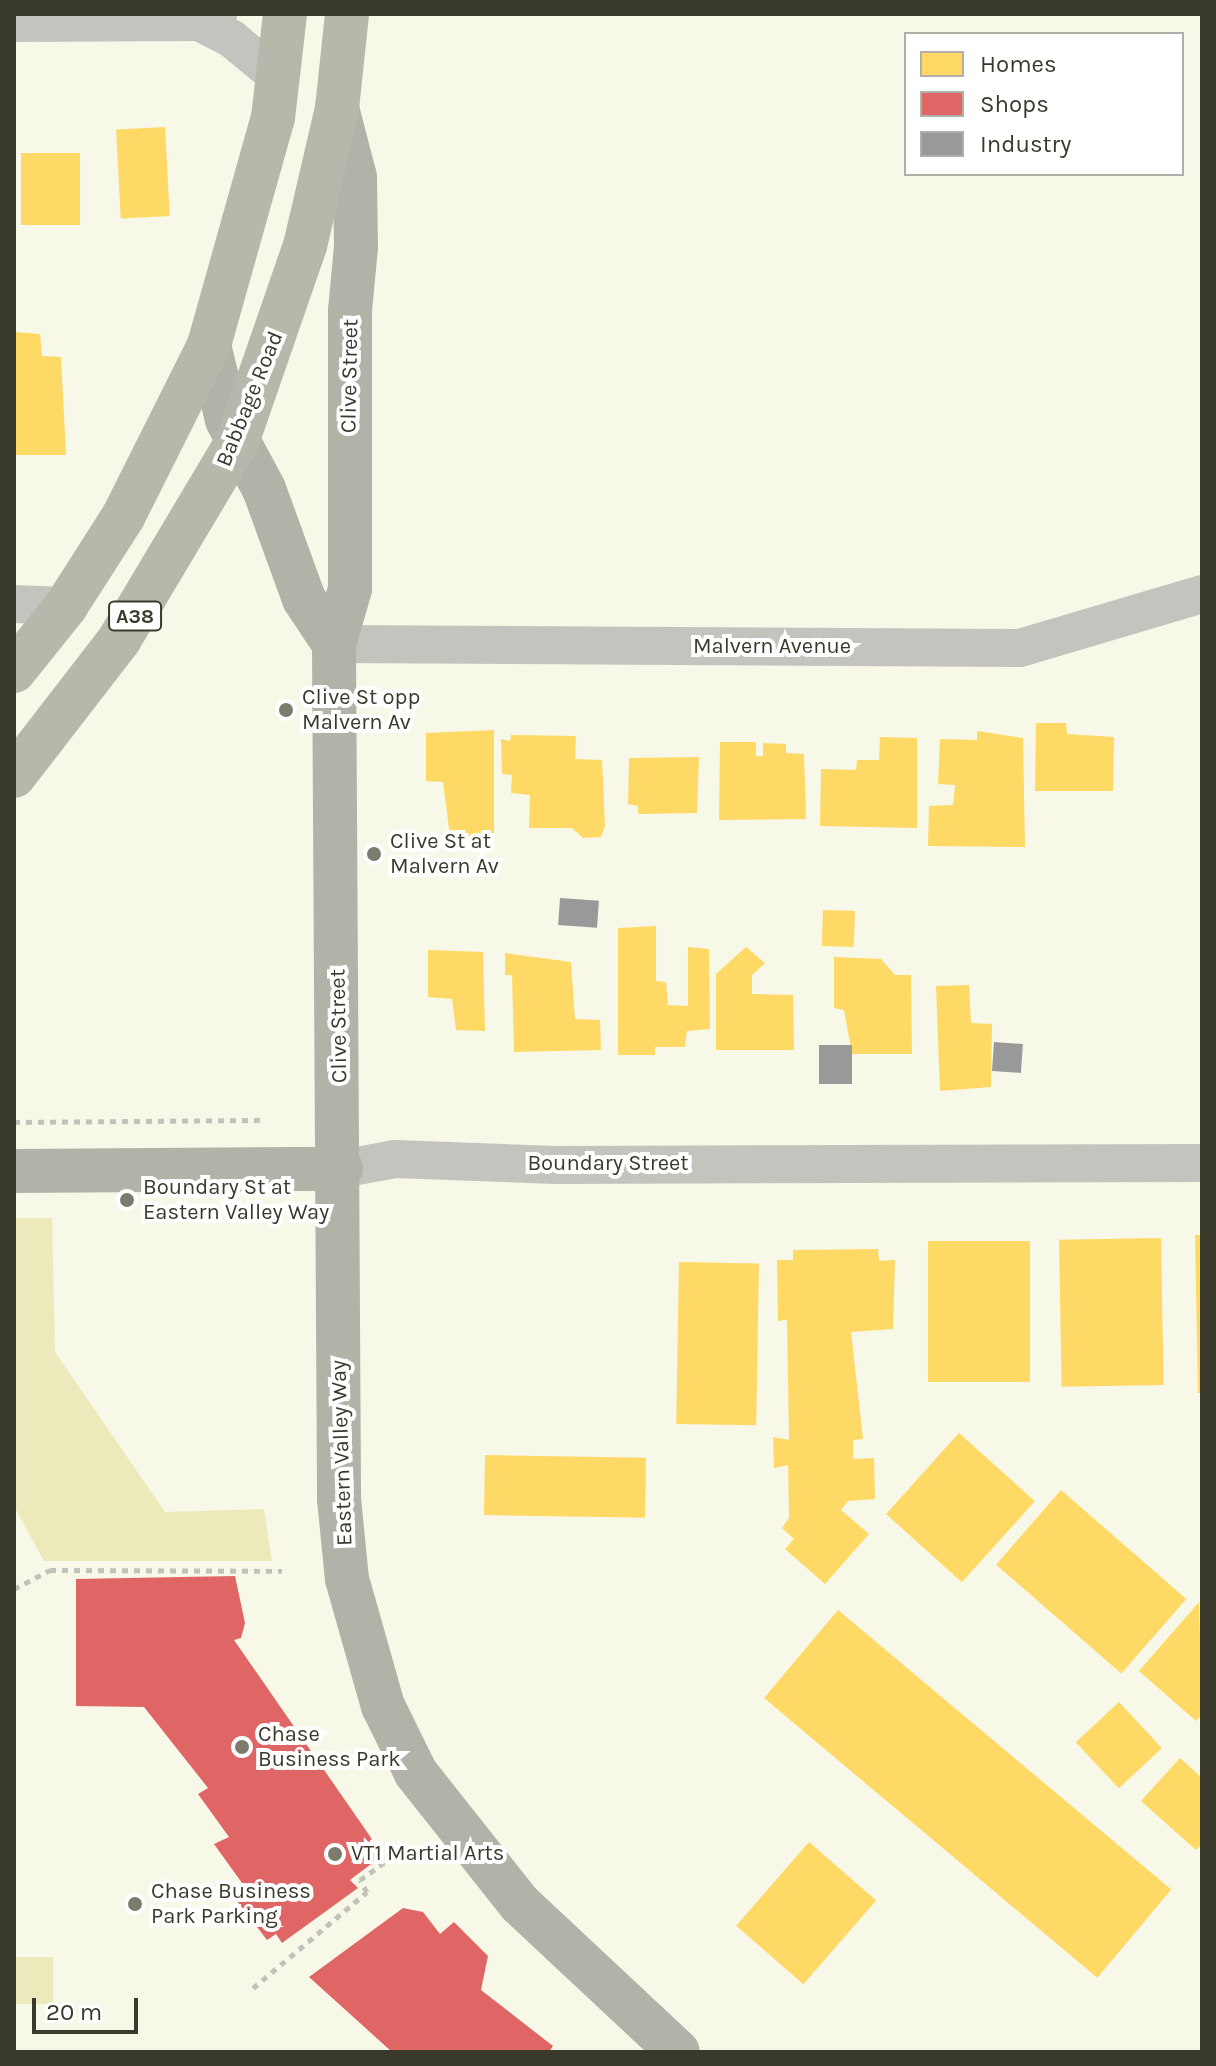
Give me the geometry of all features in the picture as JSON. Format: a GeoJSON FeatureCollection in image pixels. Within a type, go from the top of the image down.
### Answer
{"type":"FeatureCollection","features":[{"type":"Feature","properties":{"kind":"highway","name":"A38"},"geometry":{"type":"LineString","coordinates":[[14,671],[66,606],[123,517],[209,345],[253,198],[278,77],[285,14]]}},
{"type":"Feature","properties":{"kind":"highway","name":"Babbage Road"},"geometry":{"type":"LineString","coordinates":[[14,776],[127,628],[237,442],[305,246],[337,108],[347,14]]}},
{"type":"Feature","properties":{"kind":"main road","name":"Clive Street"},"geometry":{"type":"LineString","coordinates":[[337,108],[355,177],[356,247],[350,311],[350,589],[334,644],[341,1169]]}},
{"type":"Feature","properties":{"kind":"main road"},"geometry":{"type":"LineString","coordinates":[[209,345],[237,442],[264,489],[304,599],[334,644]]}},
{"type":"Feature","properties":{"kind":"main road","name":"Boundary Street"},"geometry":{"type":"LineString","coordinates":[[14,1171],[341,1169]]}},
{"type":"Feature","properties":{"kind":"main road","name":"Eastern Valley Way"},"geometry":{"type":"LineString","coordinates":[[341,1169],[339,1499],[347,1579],[383,1706],[416,1773],[488,1869],[554,1940],[678,2052]]}},
{"type":"Feature","properties":{"kind":"street"},"geometry":{"type":"LineString","coordinates":[[14,23],[208,18],[278,77]]}},
{"type":"Feature","properties":{"kind":"street","name":"Malvern Avenue"},"geometry":{"type":"LineString","coordinates":[[334,644],[1020,648],[1202,594]]}},
{"type":"Feature","properties":{"kind":"street"},"geometry":{"type":"LineString","coordinates":[[14,604],[66,606]]}},
{"type":"Feature","properties":{"kind":"street","name":"Boundary Street"},"geometry":{"type":"LineString","coordinates":[[341,1169],[395,1159],[556,1165],[1202,1163]]}},
{"type":"Feature","properties":{"kind":"path"},"geometry":{"type":"LineString","coordinates":[[14,1122],[266,1120]]}},
{"type":"Feature","properties":{"kind":"path"},"geometry":{"type":"LineString","coordinates":[[14,1589],[50,1570],[282,1571]]}},
{"type":"Feature","properties":{"kind":"path"},"geometry":{"type":"LineString","coordinates":[[253,1988],[367,1892],[360,1880],[403,1849]]}},
{"type":"Feature","properties":{"kind":"shaded area"},"geometry":{"type":"Polygon","coordinates":[[[14,1218],[52,1218],[55,1352],[165,1512],[264,1509],[272,1561],[44,1561],[14,1506],[14,1218]]]}},
{"type":"Feature","properties":{"kind":"shaded area"},"geometry":{"type":"Polygon","coordinates":[[[14,1957],[53,1957],[53,2004],[14,2004],[14,1957]]]}},
{"type":"Feature","properties":{"kind":"building: Homes"},"geometry":{"type":"Polygon","coordinates":[[[165,127],[170,216],[121,218],[116,130],[165,127]]]}},
{"type":"Feature","properties":{"kind":"building: Homes"},"geometry":{"type":"Polygon","coordinates":[[[21,153],[80,153],[80,225],[21,225],[21,153]]]}},
{"type":"Feature","properties":{"kind":"building: Homes"},"geometry":{"type":"Polygon","coordinates":[[[16,332],[40,334],[42,356],[61,357],[66,455],[14,455],[16,332]]]}},
{"type":"Feature","properties":{"kind":"building: Homes"},"geometry":{"type":"Polygon","coordinates":[[[1036,723],[1066,723],[1067,734],[1114,737],[1113,791],[1035,791],[1036,723]]]}},
{"type":"Feature","properties":{"kind":"building: Homes"},"geometry":{"type":"Polygon","coordinates":[[[494,730],[494,838],[450,836],[443,782],[426,781],[426,733],[494,730]]]}},
{"type":"Feature","properties":{"kind":"building: Homes"},"geometry":{"type":"Polygon","coordinates":[[[977,731],[1023,738],[1025,847],[928,846],[929,806],[953,805],[955,785],[938,784],[940,739],[977,740],[977,731]]]}},
{"type":"Feature","properties":{"kind":"building: Homes"},"geometry":{"type":"Polygon","coordinates":[[[511,735],[576,736],[575,759],[602,760],[605,826],[601,837],[583,838],[572,828],[529,828],[530,795],[511,793],[512,775],[502,774],[501,739],[510,741],[511,735]]]}},
{"type":"Feature","properties":{"kind":"building: Homes"},"geometry":{"type":"Polygon","coordinates":[[[880,737],[917,738],[917,828],[820,826],[821,769],[856,770],[857,760],[879,760],[880,737]]]}},
{"type":"Feature","properties":{"kind":"building: Homes"},"geometry":{"type":"Polygon","coordinates":[[[720,742],[756,742],[756,756],[763,756],[763,743],[786,744],[786,753],[804,754],[806,819],[719,820],[720,742]]]}},
{"type":"Feature","properties":{"kind":"building: Homes"},"geometry":{"type":"Polygon","coordinates":[[[699,757],[697,813],[638,814],[638,806],[628,804],[629,758],[699,757]]]}},
{"type":"Feature","properties":{"kind":"building: Homes"},"geometry":{"type":"Polygon","coordinates":[[[823,910],[855,911],[854,947],[822,946],[823,910]]]}},
{"type":"Feature","properties":{"kind":"building: Homes"},"geometry":{"type":"Polygon","coordinates":[[[656,926],[656,981],[666,982],[668,1005],[688,1006],[688,947],[709,949],[710,1029],[687,1031],[685,1047],[655,1047],[655,1055],[618,1055],[618,928],[656,926]]]}},
{"type":"Feature","properties":{"kind":"building: Homes"},"geometry":{"type":"Polygon","coordinates":[[[746,947],[765,963],[752,975],[752,994],[793,995],[794,1050],[716,1050],[716,974],[746,947]]]}},
{"type":"Feature","properties":{"kind":"building: Homes"},"geometry":{"type":"Polygon","coordinates":[[[428,950],[483,952],[485,1031],[456,1030],[452,999],[428,997],[428,950]]]}},
{"type":"Feature","properties":{"kind":"building: Homes"},"geometry":{"type":"Polygon","coordinates":[[[505,953],[571,962],[575,1019],[600,1020],[601,1050],[514,1052],[512,975],[505,975],[505,953]]]}},
{"type":"Feature","properties":{"kind":"building: Homes"},"geometry":{"type":"Polygon","coordinates":[[[834,957],[881,959],[895,975],[911,975],[912,1054],[852,1054],[844,1010],[834,1008],[834,957]]]}},
{"type":"Feature","properties":{"kind":"building: Homes"},"geometry":{"type":"Polygon","coordinates":[[[969,985],[971,1023],[992,1024],[991,1087],[940,1091],[936,986],[969,985]]]}},
{"type":"Feature","properties":{"kind":"building: Homes"},"geometry":{"type":"Polygon","coordinates":[[[1195,1235],[1202,1235],[1202,1393],[1198,1393],[1195,1235]]]}},
{"type":"Feature","properties":{"kind":"building: Homes"},"geometry":{"type":"Polygon","coordinates":[[[1161,1238],[1164,1385],[1062,1387],[1059,1240],[1161,1238]]]}},
{"type":"Feature","properties":{"kind":"building: Homes"},"geometry":{"type":"Polygon","coordinates":[[[928,1241],[1030,1241],[1030,1382],[928,1382],[928,1241]]]}},
{"type":"Feature","properties":{"kind":"building: Homes"},"geometry":{"type":"Polygon","coordinates":[[[878,1249],[879,1261],[895,1260],[893,1329],[851,1332],[863,1439],[853,1440],[853,1459],[874,1458],[875,1499],[848,1501],[841,1510],[869,1534],[825,1584],[785,1549],[794,1539],[782,1528],[789,1518],[788,1465],[774,1468],[773,1437],[789,1440],[787,1320],[778,1321],[777,1260],[793,1260],[793,1250],[878,1249]]]}},
{"type":"Feature","properties":{"kind":"building: Homes"},"geometry":{"type":"Polygon","coordinates":[[[679,1262],[759,1263],[756,1425],[676,1424],[679,1262]]]}},
{"type":"Feature","properties":{"kind":"building: Homes"},"geometry":{"type":"Polygon","coordinates":[[[959,1433],[1035,1501],[962,1582],[886,1514],[959,1433]]]}},
{"type":"Feature","properties":{"kind":"building: Homes"},"geometry":{"type":"Polygon","coordinates":[[[485,1455],[646,1458],[645,1518],[484,1515],[485,1455]]]}},
{"type":"Feature","properties":{"kind":"building: Homes"},"geometry":{"type":"Polygon","coordinates":[[[1061,1490],[1186,1599],[1121,1674],[996,1565],[1061,1490]]]}},
{"type":"Feature","properties":{"kind":"building: Homes"},"geometry":{"type":"Polygon","coordinates":[[[1199,1602],[1202,1714],[1196,1721],[1139,1671],[1199,1602]]]}},
{"type":"Feature","properties":{"kind":"building: Homes"},"geometry":{"type":"Polygon","coordinates":[[[838,1610],[1171,1890],[1097,1978],[764,1698],[838,1610]]]}},
{"type":"Feature","properties":{"kind":"building: Homes"},"geometry":{"type":"Polygon","coordinates":[[[1119,1702],[1162,1748],[1119,1788],[1076,1742],[1119,1702]]]}},
{"type":"Feature","properties":{"kind":"building: Homes"},"geometry":{"type":"Polygon","coordinates":[[[1180,1758],[1202,1778],[1202,1844],[1196,1850],[1141,1801],[1180,1758]]]}},
{"type":"Feature","properties":{"kind":"building: Homes"},"geometry":{"type":"Polygon","coordinates":[[[809,1842],[876,1900],[803,1984],[736,1926],[809,1842]]]}},
{"type":"Feature","properties":{"kind":"building: Shops","name":"Chase Business Park"},"geometry":{"type":"Polygon","coordinates":[[[235,1576],[245,1623],[241,1638],[234,1640],[383,1855],[350,1880],[358,1888],[282,1943],[276,1934],[267,1940],[234,1897],[247,1890],[214,1844],[229,1837],[198,1794],[208,1788],[144,1707],[76,1706],[76,1579],[235,1576]]]}},
{"type":"Feature","properties":{"kind":"building: Shops"},"geometry":{"type":"Polygon","coordinates":[[[403,1908],[423,1912],[440,1934],[454,1922],[488,1956],[481,1990],[553,2046],[549,2052],[392,2052],[309,1977],[403,1908]]]}},
{"type":"Feature","properties":{"kind":"building: Industry"},"geometry":{"type":"Polygon","coordinates":[[[560,898],[599,901],[597,928],[558,925],[560,898]]]}},
{"type":"Feature","properties":{"kind":"building: Industry"},"geometry":{"type":"Polygon","coordinates":[[[994,1042],[1023,1044],[1021,1073],[992,1071],[994,1042]]]}},
{"type":"Feature","properties":{"kind":"building: Industry"},"geometry":{"type":"Polygon","coordinates":[[[819,1045],[852,1045],[852,1084],[819,1084],[819,1045]]]}},
{"type":"Feature","properties":{"kind":"place","name":"Clive St opp Malvern Av"},"geometry":{"type":"Point","coordinates":[286,710]}},
{"type":"Feature","properties":{"kind":"place","name":"Clive St at Malvern Av"},"geometry":{"type":"Point","coordinates":[374,854]}},
{"type":"Feature","properties":{"kind":"place","name":"Boundary St at Eastern Valley Way"},"geometry":{"type":"Point","coordinates":[127,1200]}},
{"type":"Feature","properties":{"kind":"place","name":"Chase Business Park"},"geometry":{"type":"Point","coordinates":[242,1747]}},
{"type":"Feature","properties":{"kind":"place","name":"VT1 Martial Arts"},"geometry":{"type":"Point","coordinates":[335,1854]}},
{"type":"Feature","properties":{"kind":"place","name":"Chase Business Park Parking"},"geometry":{"type":"Point","coordinates":[135,1904]}}]}
